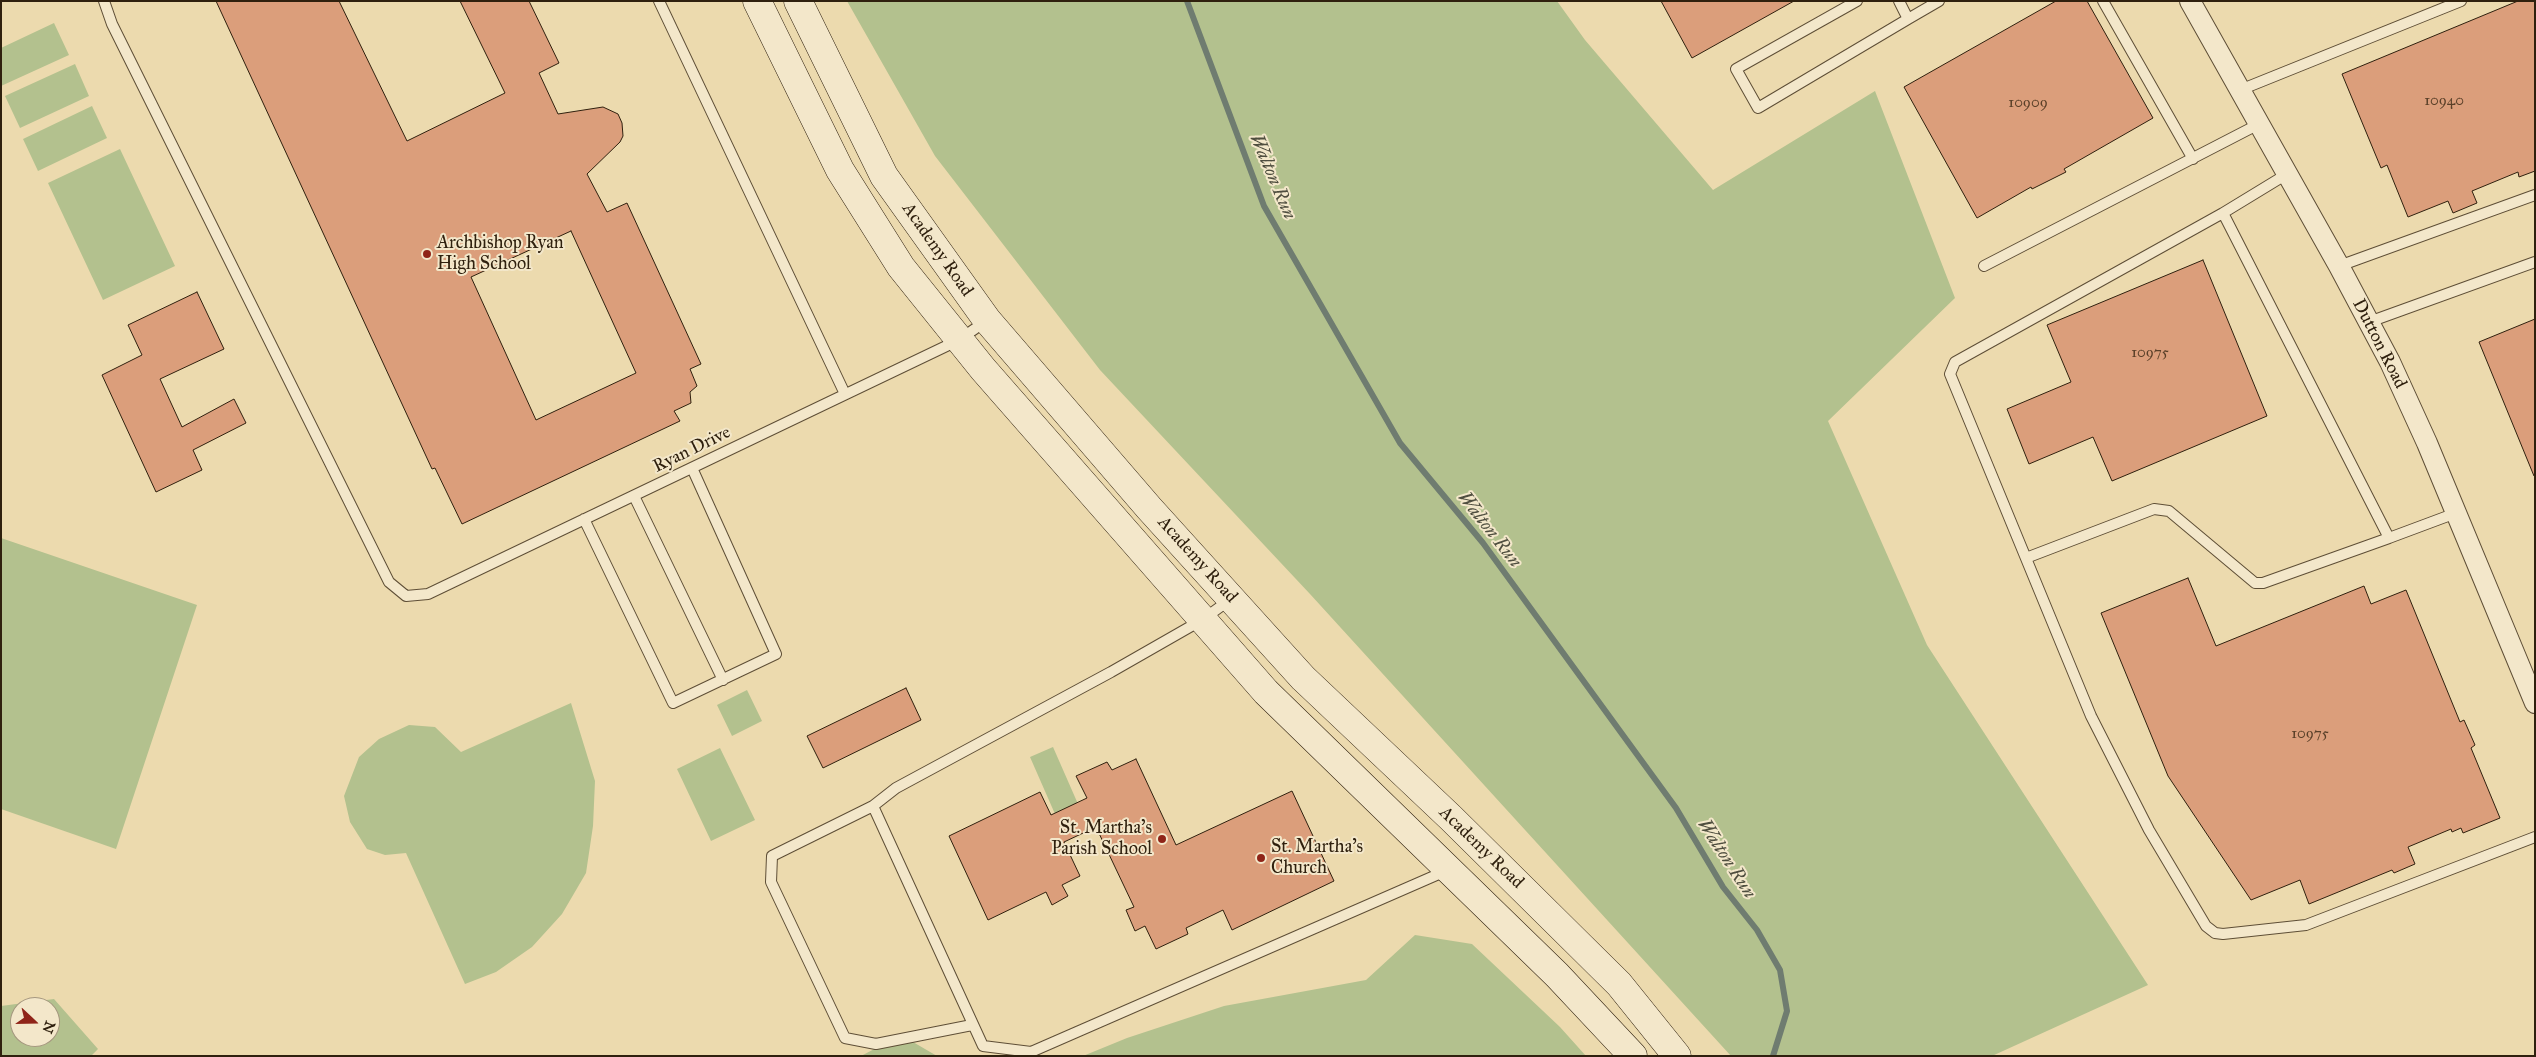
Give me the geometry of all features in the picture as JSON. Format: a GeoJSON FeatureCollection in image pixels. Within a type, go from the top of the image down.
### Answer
{"type":"FeatureCollection","features":[{"type":"Feature","properties":{"kind":"main road","name":"Academy Road"},"geometry":{"type":"LineString","coordinates":[[756,1],[840,170],[901,267],[959,340],[1266,692],[1557,975],[1634,1056]]}},
{"type":"Feature","properties":{"kind":"main road","name":"Academy Road"},"geometry":{"type":"LineString","coordinates":[[798,1],[884,176],[986,320],[1304,678],[1475,842],[1619,984],[1677,1056]]}},
{"type":"Feature","properties":{"kind":"main road"},"geometry":{"type":"LineString","coordinates":[[1449,870],[1475,842]]}},
{"type":"Feature","properties":{"kind":"street","name":"Dutton Road"},"geometry":{"type":"LineString","coordinates":[[2190,1],[2339,266],[2390,362],[2456,513],[2535,703]]}},
{"type":"Feature","properties":{"kind":"lane"},"geometry":{"type":"LineString","coordinates":[[659,1],[845,394]]}},
{"type":"Feature","properties":{"kind":"lane"},"geometry":{"type":"LineString","coordinates":[[1857,1],[1736,69],[1758,108],[1939,1]]}},
{"type":"Feature","properties":{"kind":"lane"},"geometry":{"type":"LineString","coordinates":[[1899,1],[1908,19]]}},
{"type":"Feature","properties":{"kind":"lane"},"geometry":{"type":"LineString","coordinates":[[2103,1],[2193,159]]}},
{"type":"Feature","properties":{"kind":"lane"},"geometry":{"type":"LineString","coordinates":[[2240,90],[2461,1]]}},
{"type":"Feature","properties":{"kind":"lane","name":"Ryan Drive"},"geometry":{"type":"LineString","coordinates":[[108,4],[112,24],[388,582],[406,596],[428,594],[634,496],[959,340],[986,320]]}},
{"type":"Feature","properties":{"kind":"lane"},"geometry":{"type":"LineString","coordinates":[[1984,266],[2259,124]]}},
{"type":"Feature","properties":{"kind":"lane"},"geometry":{"type":"LineString","coordinates":[[2287,174],[2223,213],[1955,362],[1950,374],[2090,716],[2149,830],[2206,926],[2215,933],[2223,934],[2306,925],[2535,837]]}},
{"type":"Feature","properties":{"kind":"lane"},"geometry":{"type":"LineString","coordinates":[[2339,266],[2535,195]]}},
{"type":"Feature","properties":{"kind":"lane"},"geometry":{"type":"LineString","coordinates":[[2223,213],[2389,538]]}},
{"type":"Feature","properties":{"kind":"lane"},"geometry":{"type":"LineString","coordinates":[[2369,322],[2535,262]]}},
{"type":"Feature","properties":{"kind":"lane"},"geometry":{"type":"LineString","coordinates":[[584,519],[673,704],[776,654],[692,468]]}},
{"type":"Feature","properties":{"kind":"lane"},"geometry":{"type":"LineString","coordinates":[[634,496],[723,680]]}},
{"type":"Feature","properties":{"kind":"lane"},"geometry":{"type":"LineString","coordinates":[[2026,558],[2154,509],[2169,511],[2255,583],[2263,583],[2456,513]]}},
{"type":"Feature","properties":{"kind":"lane"},"geometry":{"type":"LineString","coordinates":[[972,1025],[876,1044],[845,1038],[771,882],[772,856],[873,806],[896,788],[1111,672],[1202,620],[1232,599]]}},
{"type":"Feature","properties":{"kind":"lane"},"geometry":{"type":"LineString","coordinates":[[873,806],[983,1046],[1031,1052],[1449,870]]}},
{"type":"Feature","properties":{"kind":"green space"},"geometry":{"type":"Polygon","coordinates":[[[847,1],[1557,1],[1585,40],[1713,190],[1875,91],[1955,298],[1828,421],[1927,645],[2148,985],[1992,1056],[1731,1056],[1310,594],[1100,370],[935,156],[847,1]]]}},
{"type":"Feature","properties":{"kind":"green space"},"geometry":{"type":"Polygon","coordinates":[[[54,23],[69,55],[1,86],[1,48],[54,23]]]}},
{"type":"Feature","properties":{"kind":"green space"},"geometry":{"type":"Polygon","coordinates":[[[75,64],[89,96],[20,128],[5,96],[75,64]]]}},
{"type":"Feature","properties":{"kind":"green space"},"geometry":{"type":"Polygon","coordinates":[[[92,106],[107,138],[38,171],[23,139],[92,106]]]}},
{"type":"Feature","properties":{"kind":"green space"},"geometry":{"type":"Polygon","coordinates":[[[120,149],[175,266],[103,300],[48,183],[120,149]]]}},
{"type":"Feature","properties":{"kind":"green space"},"geometry":{"type":"Polygon","coordinates":[[[1,538],[197,605],[116,849],[1,809],[1,538]]]}},
{"type":"Feature","properties":{"kind":"green space"},"geometry":{"type":"Polygon","coordinates":[[[747,690],[762,721],[732,736],[717,705],[747,690]]]}},
{"type":"Feature","properties":{"kind":"green space"},"geometry":{"type":"Polygon","coordinates":[[[571,703],[595,781],[593,826],[586,873],[562,914],[532,947],[496,972],[465,984],[406,853],[385,855],[367,849],[350,822],[344,796],[359,757],[379,739],[409,725],[435,727],[461,752],[571,703]]]}},
{"type":"Feature","properties":{"kind":"green space"},"geometry":{"type":"Polygon","coordinates":[[[1053,747],[1078,804],[1055,814],[1030,757],[1053,747]]]}},
{"type":"Feature","properties":{"kind":"green space"},"geometry":{"type":"Polygon","coordinates":[[[720,748],[755,820],[711,841],[677,769],[720,748]]]}},
{"type":"Feature","properties":{"kind":"green space"},"geometry":{"type":"Polygon","coordinates":[[[1415,935],[1472,944],[1560,1027],[1586,1056],[1083,1056],[1127,1038],[1224,1006],[1366,980],[1415,935]]]}},
{"type":"Feature","properties":{"kind":"green space"},"geometry":{"type":"Polygon","coordinates":[[[10,1005],[10,1047],[60,1047],[60,1006],[98,1049],[91,1056],[1,1056],[1,1006],[10,1005]]]}},
{"type":"Feature","properties":{"kind":"green space"},"geometry":{"type":"Polygon","coordinates":[[[901,1035],[937,1056],[861,1056],[901,1035]]]}},
{"type":"Feature","properties":{"kind":"building","name":"Archbishop Ryan High School"},"geometry":{"type":"Polygon","coordinates":[[[216,1],[339,1],[407,141],[505,93],[460,1],[529,1],[559,63],[539,73],[558,114],[603,107],[618,114],[622,123],[623,136],[620,142],[587,174],[607,212],[627,203],[701,364],[690,369],[697,386],[690,392],[691,403],[674,411],[680,421],[462,524],[435,468],[432,469],[216,1]],[[571,231],[471,277],[536,420],[636,373],[571,231]]]}},
{"type":"Feature","properties":{"kind":"building"},"geometry":{"type":"Polygon","coordinates":[[[1661,1],[1794,1],[1692,58],[1661,1]]]}},
{"type":"Feature","properties":{"kind":"building"},"geometry":{"type":"Polygon","coordinates":[[[2056,1],[2087,1],[2153,118],[2064,169],[2066,172],[2032,189],[2031,187],[1977,218],[1904,87],[2056,1]]]}},
{"type":"Feature","properties":{"kind":"building"},"geometry":{"type":"Polygon","coordinates":[[[2518,1],[2535,1],[2535,171],[2519,177],[2518,172],[2472,191],[2477,203],[2453,213],[2448,201],[2408,217],[2387,165],[2381,168],[2342,74],[2518,1]]]}},
{"type":"Feature","properties":{"kind":"building"},"geometry":{"type":"Polygon","coordinates":[[[2203,260],[2267,416],[2112,481],[2093,437],[2029,464],[2007,409],[2071,382],[2047,325],[2203,260]]]}},
{"type":"Feature","properties":{"kind":"building"},"geometry":{"type":"Polygon","coordinates":[[[197,292],[224,349],[160,379],[182,427],[234,399],[246,423],[193,450],[202,470],[156,492],[102,375],[142,355],[128,325],[197,292]]]}},
{"type":"Feature","properties":{"kind":"building"},"geometry":{"type":"Polygon","coordinates":[[[2535,319],[2535,476],[2534,476],[2479,342],[2535,319]]]}},
{"type":"Feature","properties":{"kind":"building"},"geometry":{"type":"Polygon","coordinates":[[[2188,578],[2216,646],[2364,586],[2371,604],[2406,590],[2460,722],[2464,720],[2475,745],[2471,748],[2500,818],[2463,833],[2461,828],[2452,832],[2451,829],[2408,847],[2415,864],[2394,873],[2392,870],[2309,904],[2300,880],[2251,900],[2168,776],[2101,613],[2188,578]]]}},
{"type":"Feature","properties":{"kind":"building"},"geometry":{"type":"Polygon","coordinates":[[[906,688],[921,720],[823,768],[807,736],[906,688]]]}},
{"type":"Feature","properties":{"kind":"building"},"geometry":{"type":"Polygon","coordinates":[[[1136,759],[1176,845],[1292,791],[1334,881],[1232,930],[1223,910],[1186,928],[1188,934],[1156,949],[1145,926],[1135,931],[1126,910],[1134,907],[1096,827],[1064,842],[1080,876],[1062,885],[1068,896],[1052,905],[1046,892],[988,920],[949,836],[1040,792],[1051,815],[1087,798],[1076,776],[1107,762],[1112,770],[1136,759]]]}},
{"type":"Feature","properties":{"kind":"waterway","name":"Walton Run"},"geometry":{"type":"LineString","coordinates":[[1187,1],[1264,206],[1400,443],[1483,543],[1676,808],[1723,887],[1757,930],[1780,970],[1787,1011],[1773,1056]]}},
{"type":"Feature","properties":{"kind":"place","name":"Archbishop Ryan High School"},"geometry":{"type":"Point","coordinates":[427,254]}},
{"type":"Feature","properties":{"kind":"place","name":"St. Martha's Parish School"},"geometry":{"type":"Point","coordinates":[1162,839]}},
{"type":"Feature","properties":{"kind":"place","name":"St. Martha's Church"},"geometry":{"type":"Point","coordinates":[1261,858]}}]}
